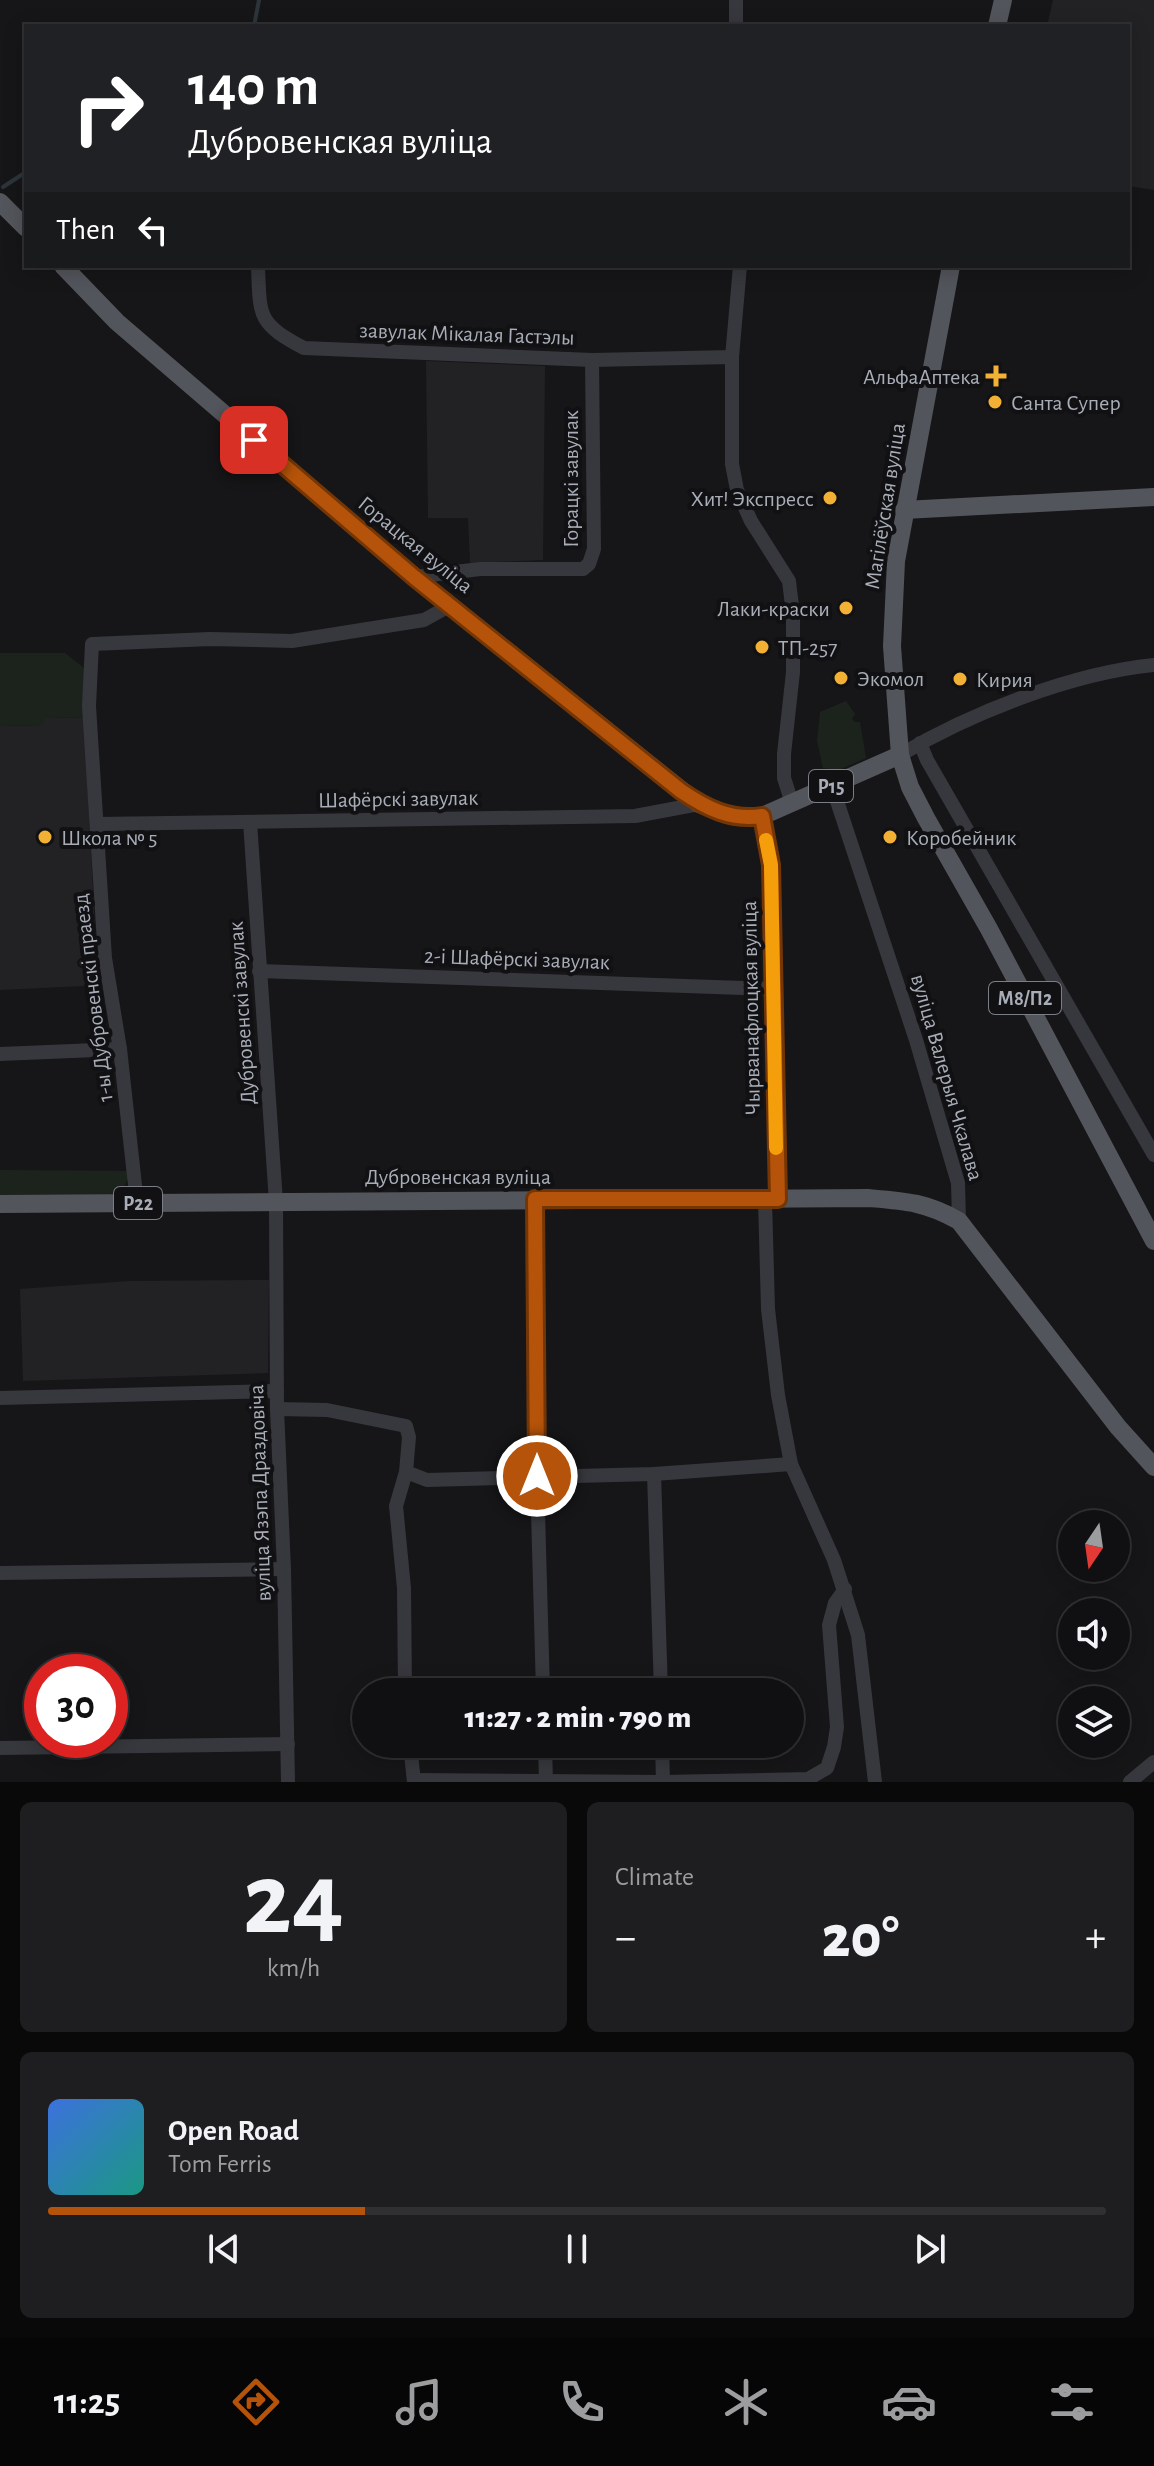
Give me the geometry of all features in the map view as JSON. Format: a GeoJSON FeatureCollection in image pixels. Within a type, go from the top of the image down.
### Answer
{"type":"FeatureCollection","features":[{"type":"Feature","properties":{"kind":"main road"},"geometry":{"type":"LineString","coordinates":[[997,24],[1003,0]]}},
{"type":"Feature","properties":{"kind":"main road"},"geometry":{"type":"LineString","coordinates":[[0,202],[22,218]]}},
{"type":"Feature","properties":{"kind":"main road","name":"Горацкая вуліца"},"geometry":{"type":"LineString","coordinates":[[65,268],[117,322],[414,577],[699,804],[730,816],[746,819],[762,816]]}},
{"type":"Feature","properties":{"kind":"main road","name":"Магілёўская вуліца"},"geometry":{"type":"LineString","coordinates":[[900,755],[892,646],[896,561],[951,268]]}},
{"type":"Feature","properties":{"kind":"main road"},"geometry":{"type":"LineString","coordinates":[[904,510],[1154,497]]}},
{"type":"Feature","properties":{"kind":"main road","name":"Р15"},"geometry":{"type":"LineString","coordinates":[[762,816],[900,755]]}},
{"type":"Feature","properties":{"kind":"main road","name":"М8/П2"},"geometry":{"type":"LineString","coordinates":[[900,755],[910,787],[926,818],[989,929],[1154,1241]]}},
{"type":"Feature","properties":{"kind":"main road","name":"Чырванафлоцкая вуліца"},"geometry":{"type":"LineString","coordinates":[[762,816],[771,865],[772,1200]]}},
{"type":"Feature","properties":{"kind":"main road","name":"Дубровенская вуліца"},"geometry":{"type":"LineString","coordinates":[[0,1204],[868,1198],[909,1201],[937,1208],[959,1221]]}},
{"type":"Feature","properties":{"kind":"main road","name":"Р22"},"geometry":{"type":"LineString","coordinates":[[959,1221],[1118,1427],[1154,1467]]}},
{"type":"Feature","properties":{"kind":"street"},"geometry":{"type":"LineString","coordinates":[[736,0],[736,24]]}},
{"type":"Feature","properties":{"kind":"street","name":"завулак Мікалая Гастэлы"},"geometry":{"type":"LineString","coordinates":[[258,268],[265,322],[279,335],[304,348],[592,360],[732,357]]}},
{"type":"Feature","properties":{"kind":"street"},"geometry":{"type":"LineString","coordinates":[[740,268],[732,357],[732,464],[737,490],[751,521],[789,581],[793,614],[793,672],[784,778],[792,803]]}},
{"type":"Feature","properties":{"kind":"street","name":"Горацкі завулак"},"geometry":{"type":"LineString","coordinates":[[414,577],[480,569],[583,569],[589,564],[594,549],[592,360]]}},
{"type":"Feature","properties":{"kind":"street","name":"1-ы Дубровенскі праезд"},"geometry":{"type":"LineString","coordinates":[[137,1203],[120,1049],[105,958],[89,706],[92,644],[210,639],[292,641],[424,620],[451,605]]}},
{"type":"Feature","properties":{"kind":"street"},"geometry":{"type":"LineString","coordinates":[[900,755],[956,726],[1039,693],[1119,668],[1154,665]]}},
{"type":"Feature","properties":{"kind":"street"},"geometry":{"type":"LineString","coordinates":[[920,743],[1154,1155]]}},
{"type":"Feature","properties":{"kind":"street","name":"вуліца Валерыя Чкалава"},"geometry":{"type":"LineString","coordinates":[[832,786],[916,1040],[958,1183],[959,1221]]}},
{"type":"Feature","properties":{"kind":"street","name":"Шафёрскі завулак"},"geometry":{"type":"LineString","coordinates":[[97,824],[635,816],[699,804]]}},
{"type":"Feature","properties":{"kind":"street","name":"Дубровенскі завулак"},"geometry":{"type":"LineString","coordinates":[[250,822],[276,1202]]}},
{"type":"Feature","properties":{"kind":"street","name":"2-і Шафёрскі завулак"},"geometry":{"type":"LineString","coordinates":[[259,971],[773,989]]}},
{"type":"Feature","properties":{"kind":"street"},"geometry":{"type":"LineString","coordinates":[[0,1054],[120,1049]]}},
{"type":"Feature","properties":{"kind":"street"},"geometry":{"type":"LineString","coordinates":[[535,1199],[537,1476],[543,1678]]}},
{"type":"Feature","properties":{"kind":"street","name":"Чырванафлоцкая вуліца"},"geometry":{"type":"LineString","coordinates":[[772,1200],[768,1309],[778,1395],[791,1464],[845,1589],[858,1635],[875,1782]]}},
{"type":"Feature","properties":{"kind":"street","name":"вуліца Язэпа Драздовіча"},"geometry":{"type":"LineString","coordinates":[[276,1202],[277,1409],[288,1782]]}},
{"type":"Feature","properties":{"kind":"street"},"geometry":{"type":"LineString","coordinates":[[0,1398],[277,1391]]}},
{"type":"Feature","properties":{"kind":"street"},"geometry":{"type":"LineString","coordinates":[[277,1409],[327,1410],[406,1426],[409,1437],[406,1472],[396,1506],[404,1588],[405,1678]]}},
{"type":"Feature","properties":{"kind":"street"},"geometry":{"type":"LineString","coordinates":[[406,1472],[427,1480],[654,1474],[791,1464]]}},
{"type":"Feature","properties":{"kind":"street"},"geometry":{"type":"LineString","coordinates":[[654,1474],[661,1678]]}},
{"type":"Feature","properties":{"kind":"street"},"geometry":{"type":"LineString","coordinates":[[0,1573],[284,1569]]}},
{"type":"Feature","properties":{"kind":"street"},"geometry":{"type":"LineString","coordinates":[[412,1758],[414,1781],[808,1779],[827,1768],[834,1747],[837,1727],[829,1625],[835,1603],[845,1589]]}},
{"type":"Feature","properties":{"kind":"street"},"geometry":{"type":"LineString","coordinates":[[0,1748],[288,1744]]}},
{"type":"Feature","properties":{"kind":"street"},"geometry":{"type":"LineString","coordinates":[[545,1758],[546,1782]]}},
{"type":"Feature","properties":{"kind":"street"},"geometry":{"type":"LineString","coordinates":[[662,1758],[663,1782]]}},
{"type":"Feature","properties":{"kind":"street"},"geometry":{"type":"LineString","coordinates":[[1130,1782],[1154,1762]]}},
{"type":"Feature","properties":{"kind":"shaded area"},"geometry":{"type":"Polygon","coordinates":[[[1053,0],[1154,0],[1154,190],[1130,186],[1130,24],[1047,24],[1053,0]]]}},
{"type":"Feature","properties":{"kind":"shaded area"},"geometry":{"type":"Polygon","coordinates":[[[426,361],[545,366],[543,560],[470,563],[468,518],[428,518],[426,361]]]}},
{"type":"Feature","properties":{"kind":"shaded area"},"geometry":{"type":"Polygon","coordinates":[[[0,653],[65,653],[84,668],[84,718],[44,717],[43,725],[0,726],[0,653]]]}},
{"type":"Feature","properties":{"kind":"shaded area"},"geometry":{"type":"Polygon","coordinates":[[[846,701],[855,714],[852,719],[860,722],[866,758],[839,770],[823,768],[817,741],[820,712],[846,701]]]}},
{"type":"Feature","properties":{"kind":"shaded area","name":"Школа № 5"},"geometry":{"type":"Polygon","coordinates":[[[43,717],[84,718],[96,949],[104,985],[0,990],[0,726],[43,725],[43,717]]]}},
{"type":"Feature","properties":{"kind":"shaded area"},"geometry":{"type":"Polygon","coordinates":[[[0,1170],[131,1171],[124,1187],[107,1196],[0,1196],[0,1170]]]}},
{"type":"Feature","properties":{"kind":"shaded area"},"geometry":{"type":"Polygon","coordinates":[[[269,1280],[268,1373],[23,1381],[20,1289],[129,1281],[269,1280]]]}},
{"type":"Feature","properties":{"kind":"waterway"},"geometry":{"type":"LineString","coordinates":[[254,24],[259,0]]}},
{"type":"Feature","properties":{"kind":"waterway"},"geometry":{"type":"LineString","coordinates":[[3,187],[24,173]]}},
{"type":"Feature","properties":{"kind":"slow traffic"},"geometry":{"type":"LineString","coordinates":[[766,840],[771,865],[776,1148]]}},
{"type":"Feature","properties":{"kind":"place","name":"АльфаАптека"},"geometry":{"type":"Point","coordinates":[996,376]}},
{"type":"Feature","properties":{"kind":"place","name":"Санта Супер"},"geometry":{"type":"Point","coordinates":[995,402]}},
{"type":"Feature","properties":{"kind":"place","name":"Хит! Экспресс"},"geometry":{"type":"Point","coordinates":[830,498]}},
{"type":"Feature","properties":{"kind":"place","name":"Лаки-краски"},"geometry":{"type":"Point","coordinates":[846,608]}},
{"type":"Feature","properties":{"kind":"place","name":"ТП-257"},"geometry":{"type":"Point","coordinates":[762,647]}},
{"type":"Feature","properties":{"kind":"place","name":"Экомол"},"geometry":{"type":"Point","coordinates":[841,678]}},
{"type":"Feature","properties":{"kind":"place","name":"Кирия"},"geometry":{"type":"Point","coordinates":[960,679]}},
{"type":"Feature","properties":{"kind":"place","name":"Школа № 5"},"geometry":{"type":"Point","coordinates":[45,837]}},
{"type":"Feature","properties":{"kind":"place","name":"Коробейник"},"geometry":{"type":"Point","coordinates":[890,837]}},
{"type":"Feature","properties":{"kind":"route"},"geometry":{"type":"LineString","coordinates":[[254,440],[414,577],[681,791],[699,804],[730,816],[746,819],[762,816],[771,865],[778,1199],[535,1199],[537,1476]]}}]}
